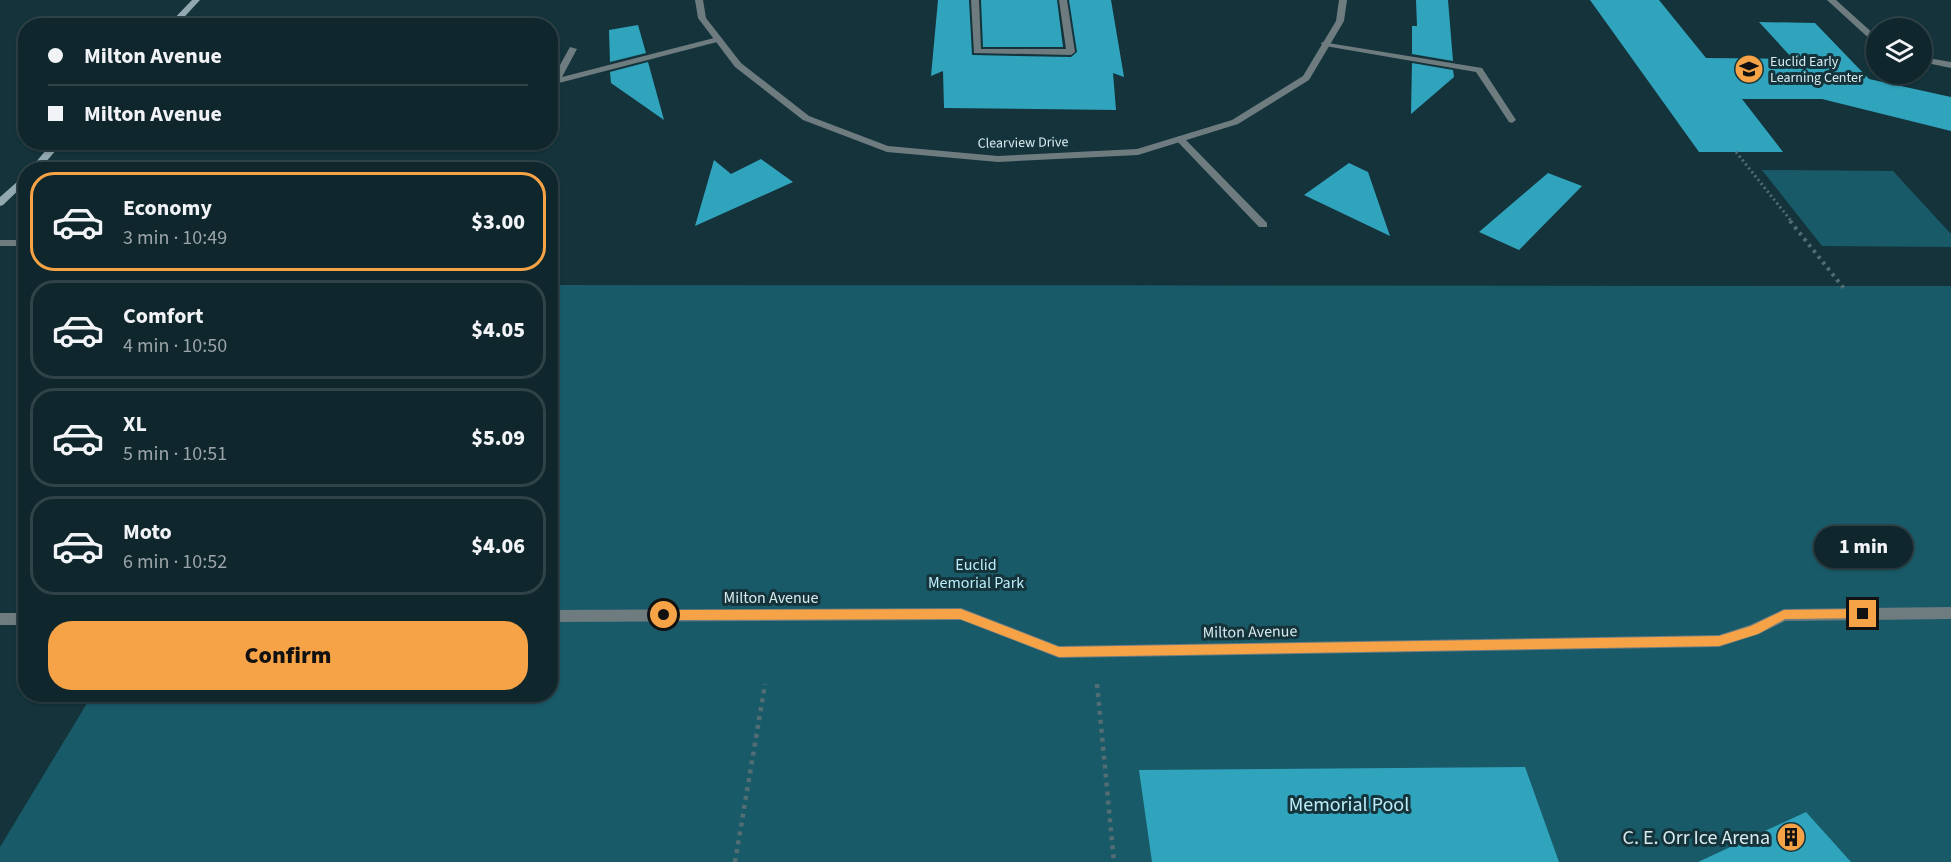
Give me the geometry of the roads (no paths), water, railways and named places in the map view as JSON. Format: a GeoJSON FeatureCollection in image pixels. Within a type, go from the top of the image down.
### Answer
{"type":"FeatureCollection","features":[{"type":"Feature","properties":{"kind":"street"},"geometry":{"type":"LineString","coordinates":[[179,18],[196,0]]}},
{"type":"Feature","properties":{"kind":"street","name":"Clearview Drive"},"geometry":{"type":"LineString","coordinates":[[699,0],[702,18],[738,65],[806,118],[887,149],[998,159],[1138,152],[1235,122],[1306,78],[1340,21],[1343,0]]}},
{"type":"Feature","properties":{"kind":"street"},"geometry":{"type":"LineString","coordinates":[[975,0],[977,51],[1071,52],[1063,0]]}},
{"type":"Feature","properties":{"kind":"street"},"geometry":{"type":"LineString","coordinates":[[1831,0],[1866,31]]}},
{"type":"Feature","properties":{"kind":"street"},"geometry":{"type":"LineString","coordinates":[[558,81],[718,39]]}},
{"type":"Feature","properties":{"kind":"street"},"geometry":{"type":"LineString","coordinates":[[1325,44],[1479,70],[1512,120]]}},
{"type":"Feature","properties":{"kind":"street"},"geometry":{"type":"LineString","coordinates":[[558,79],[573,49]]}},
{"type":"Feature","properties":{"kind":"street"},"geometry":{"type":"LineString","coordinates":[[1932,62],[1951,65]]}},
{"type":"Feature","properties":{"kind":"street"},"geometry":{"type":"LineString","coordinates":[[1180,139],[1263,225]]}},
{"type":"Feature","properties":{"kind":"street"},"geometry":{"type":"LineString","coordinates":[[40,162],[52,150]]}},
{"type":"Feature","properties":{"kind":"street"},"geometry":{"type":"LineString","coordinates":[[0,203],[18,185]]}},
{"type":"Feature","properties":{"kind":"street"},"geometry":{"type":"LineString","coordinates":[[0,243],[18,243]]}},
{"type":"Feature","properties":{"kind":"street","name":"Milton Avenue"},"geometry":{"type":"LineString","coordinates":[[558,616],[961,614],[1059,652],[1719,641],[1754,630],[1784,615],[1951,613]]}},
{"type":"Feature","properties":{"kind":"street"},"geometry":{"type":"LineString","coordinates":[[0,619],[18,619]]}},
{"type":"Feature","properties":{"kind":"place","name":"Euclid Early Learning Center"},"geometry":{"type":"Point","coordinates":[1749,69]}},
{"type":"Feature","properties":{"kind":"place","name":"C. E. Orr Ice Arena"},"geometry":{"type":"Point","coordinates":[1791,837]}},
{"type":"Feature","properties":{"kind":"park label","name":"Euclid Memorial Park"},"geometry":{"type":"Point","coordinates":[976,573]}},
{"type":"Feature","properties":{"kind":"park label","name":"Memorial Pool"},"geometry":{"type":"Point","coordinates":[1349,804]}}]}
